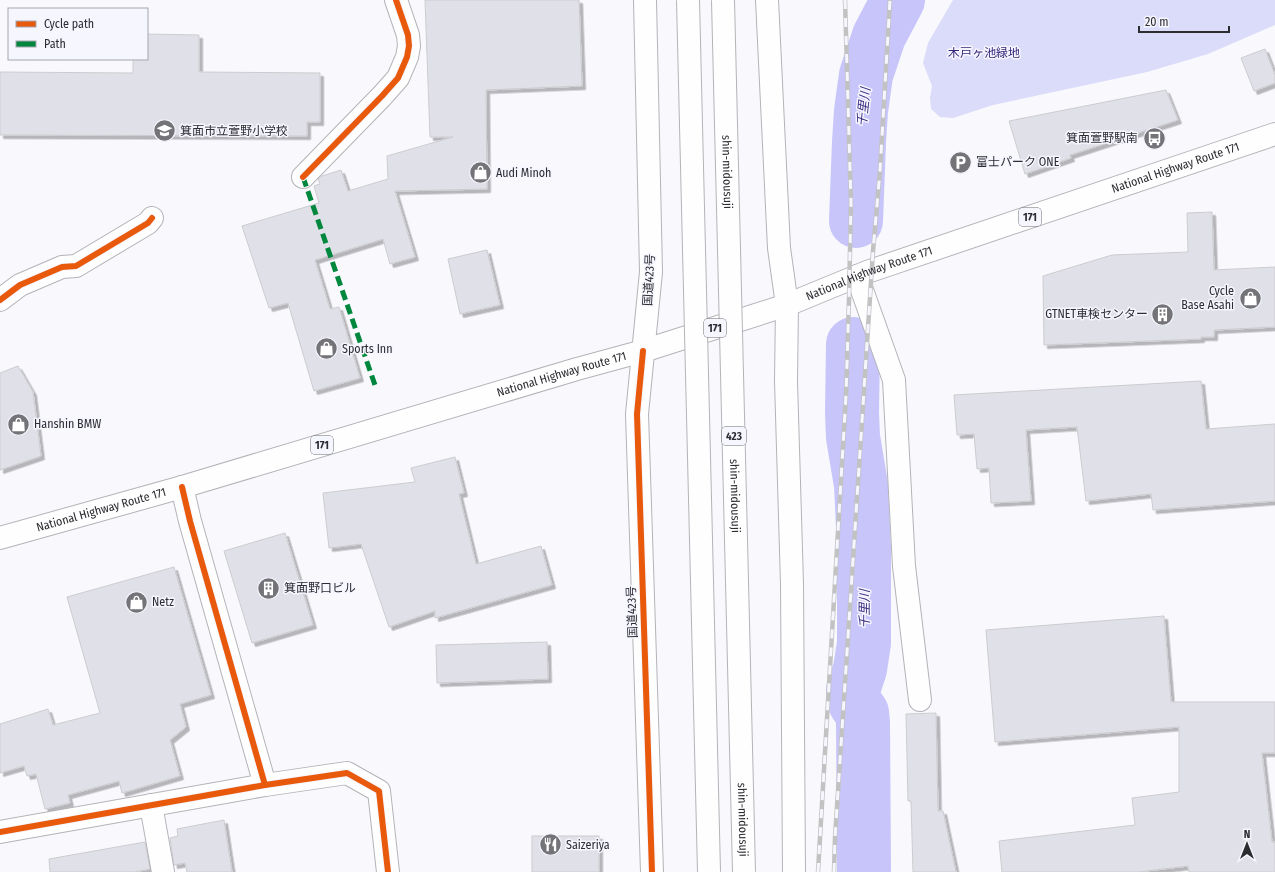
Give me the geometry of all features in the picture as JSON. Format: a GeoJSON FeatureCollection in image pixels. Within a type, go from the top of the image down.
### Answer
{"type":"FeatureCollection","features":[{"type":"Feature","properties":{"kind":"main road"},"geometry":{"type":"LineString","coordinates":[[303,177],[398,78],[407,57],[409,46],[408,34],[396,0]]}},
{"type":"Feature","properties":{"kind":"main road","name":"国道423号"},"geometry":{"type":"LineString","coordinates":[[645,0],[651,272],[637,414],[652,872]]}},
{"type":"Feature","properties":{"kind":"main road"},"geometry":{"type":"LineString","coordinates":[[688,0],[709,872]]}},
{"type":"Feature","properties":{"kind":"main road","name":"shin-midousuji"},"geometry":{"type":"LineString","coordinates":[[723,0],[744,872]]}},
{"type":"Feature","properties":{"kind":"main road"},"geometry":{"type":"LineString","coordinates":[[767,0],[779,248],[787,305],[786,381],[792,584],[794,872]]}},
{"type":"Feature","properties":{"kind":"main road","name":"National Highway Route 171"},"geometry":{"type":"LineString","coordinates":[[0,538],[182,487],[577,369],[643,352],[787,305],[857,276],[1275,134]]}},
{"type":"Feature","properties":{"kind":"main road"},"geometry":{"type":"LineString","coordinates":[[0,300],[20,285],[62,267],[76,266],[148,223],[152,218]]}},
{"type":"Feature","properties":{"kind":"main road"},"geometry":{"type":"LineString","coordinates":[[857,276],[894,380],[904,566],[920,700]]}},
{"type":"Feature","properties":{"kind":"main road"},"geometry":{"type":"LineString","coordinates":[[182,487],[192,528],[265,785]]}},
{"type":"Feature","properties":{"kind":"main road"},"geometry":{"type":"LineString","coordinates":[[0,832],[265,785],[347,773],[379,791],[388,872]]}},
{"type":"Feature","properties":{"kind":"main road"},"geometry":{"type":"LineString","coordinates":[[151,805],[162,872]]}},
{"type":"Feature","properties":{"kind":"green space","name":"木戸ヶ池緑地"},"geometry":{"type":"Polygon","coordinates":[[[953,0],[1275,0],[1275,25],[1208,54],[1147,72],[993,105],[953,118],[940,117],[931,109],[930,98],[932,86],[923,63],[928,43],[953,0]]]}},
{"type":"Feature","properties":{"kind":"building"},"geometry":{"type":"Polygon","coordinates":[[[425,0],[579,0],[582,86],[486,90],[487,189],[395,191],[415,257],[390,264],[383,239],[315,260],[330,309],[339,307],[360,378],[314,391],[288,303],[269,308],[242,226],[319,203],[314,186],[320,184],[318,179],[322,176],[341,170],[348,191],[388,179],[387,156],[453,137],[430,137],[425,0]]]}},
{"type":"Feature","properties":{"kind":"building"},"geometry":{"type":"Polygon","coordinates":[[[148,34],[199,35],[199,72],[320,73],[320,122],[307,122],[307,136],[0,135],[0,72],[133,73],[133,60],[148,60],[148,34]]]}},
{"type":"Feature","properties":{"kind":"building"},"geometry":{"type":"Polygon","coordinates":[[[1265,49],[1275,75],[1275,83],[1254,91],[1241,58],[1265,49]]]}},
{"type":"Feature","properties":{"kind":"building"},"geometry":{"type":"Polygon","coordinates":[[[1166,90],[1178,120],[1070,155],[1071,158],[1025,174],[1009,121],[1166,90]]]}},
{"type":"Feature","properties":{"kind":"building"},"geometry":{"type":"Polygon","coordinates":[[[1212,212],[1214,270],[1275,267],[1275,327],[1214,330],[1214,337],[1201,337],[1201,339],[1044,345],[1043,276],[1112,255],[1188,252],[1187,213],[1212,212]]]}},
{"type":"Feature","properties":{"kind":"building"},"geometry":{"type":"Polygon","coordinates":[[[487,250],[500,305],[460,314],[448,259],[487,250]]]}},
{"type":"Feature","properties":{"kind":"building","name":"Hanshin BMW"},"geometry":{"type":"Polygon","coordinates":[[[18,366],[33,392],[41,456],[0,470],[0,373],[18,366]]]}},
{"type":"Feature","properties":{"kind":"building"},"geometry":{"type":"Polygon","coordinates":[[[1201,381],[1206,429],[1275,424],[1275,501],[1153,510],[1151,494],[1086,501],[1077,427],[1026,430],[1031,501],[991,503],[989,468],[977,469],[974,434],[957,435],[954,395],[1201,381]]]}},
{"type":"Feature","properties":{"kind":"building"},"geometry":{"type":"Polygon","coordinates":[[[455,457],[464,493],[459,494],[476,564],[541,546],[552,585],[435,618],[435,611],[389,627],[361,544],[329,548],[323,493],[415,482],[411,468],[455,457]]]}},
{"type":"Feature","properties":{"kind":"building","name":"箕面野口ビル"},"geometry":{"type":"Polygon","coordinates":[[[285,533],[313,625],[252,643],[224,551],[285,533]]]}},
{"type":"Feature","properties":{"kind":"building"},"geometry":{"type":"Polygon","coordinates":[[[174,567],[211,695],[180,704],[186,727],[170,740],[180,776],[122,793],[119,781],[68,795],[70,803],[45,809],[36,774],[27,776],[24,766],[0,773],[0,724],[48,709],[53,725],[100,713],[67,597],[174,567]]]}},
{"type":"Feature","properties":{"kind":"building"},"geometry":{"type":"Polygon","coordinates":[[[1164,616],[1171,702],[1275,702],[1275,753],[1262,753],[1272,842],[1275,842],[1275,872],[1189,872],[1188,866],[1138,872],[1002,872],[999,841],[1135,825],[1132,798],[1179,792],[1179,727],[995,742],[986,630],[1164,616]]]}},
{"type":"Feature","properties":{"kind":"building"},"geometry":{"type":"Polygon","coordinates":[[[547,642],[548,679],[437,683],[436,645],[547,642]]]}},
{"type":"Feature","properties":{"kind":"building"},"geometry":{"type":"Polygon","coordinates":[[[936,713],[938,811],[943,811],[956,872],[913,872],[911,801],[908,801],[906,714],[936,713]]]}},
{"type":"Feature","properties":{"kind":"building"},"geometry":{"type":"Polygon","coordinates":[[[224,820],[232,872],[187,872],[185,863],[174,865],[170,838],[178,836],[177,829],[224,820]]]}},
{"type":"Feature","properties":{"kind":"building","name":"Saizeriya"},"geometry":{"type":"Polygon","coordinates":[[[532,836],[599,836],[599,872],[532,872],[532,836]]]}},
{"type":"Feature","properties":{"kind":"building"},"geometry":{"type":"Polygon","coordinates":[[[145,842],[150,869],[134,872],[50,872],[49,859],[145,842]]]}},
{"type":"Feature","properties":{"kind":"waterway","name":"千里川"},"geometry":{"type":"LineString","coordinates":[[856,221],[861,111],[866,75],[879,36],[898,0]]}},
{"type":"Feature","properties":{"kind":"waterway","name":"千里川"},"geometry":{"type":"LineString","coordinates":[[853,344],[853,437],[861,485],[864,548],[864,643],[860,669],[853,690],[855,703],[862,713],[863,723],[864,872]]}},
{"type":"Feature","properties":{"kind":"railway"},"geometry":{"type":"LineString","coordinates":[[818,872],[846,395],[849,299],[851,203],[845,0]]}},
{"type":"Feature","properties":{"kind":"railway"},"geometry":{"type":"LineString","coordinates":[[834,872],[890,0]]}},
{"type":"Feature","properties":{"kind":"marked path"},"geometry":{"type":"LineString","coordinates":[[303,177],[376,388]]}},
{"type":"Feature","properties":{"kind":"cycle path"},"geometry":{"type":"LineString","coordinates":[[303,177],[398,78],[407,57],[409,46],[408,35],[396,0]]}},
{"type":"Feature","properties":{"kind":"cycle path"},"geometry":{"type":"LineString","coordinates":[[0,300],[20,285],[62,267],[76,266],[148,223],[152,218]]}},
{"type":"Feature","properties":{"kind":"cycle path"},"geometry":{"type":"LineString","coordinates":[[643,351],[637,414],[652,872]]}},
{"type":"Feature","properties":{"kind":"cycle path"},"geometry":{"type":"LineString","coordinates":[[182,487],[190,521],[265,785]]}},
{"type":"Feature","properties":{"kind":"cycle path"},"geometry":{"type":"LineString","coordinates":[[0,832],[265,785],[347,773],[379,791],[388,872]]}},
{"type":"Feature","properties":{"kind":"place","name":"箕面市立萱野小学校"},"geometry":{"type":"Point","coordinates":[164,131]}},
{"type":"Feature","properties":{"kind":"place","name":"箕面萱野駅南"},"geometry":{"type":"Point","coordinates":[1154,138]}},
{"type":"Feature","properties":{"kind":"place","name":"富士パーク ONE"},"geometry":{"type":"Point","coordinates":[961,162]}},
{"type":"Feature","properties":{"kind":"place","name":"Audi Minoh"},"geometry":{"type":"Point","coordinates":[481,173]}},
{"type":"Feature","properties":{"kind":"place","name":"Cycle Base Asahi"},"geometry":{"type":"Point","coordinates":[1250,298]}},
{"type":"Feature","properties":{"kind":"place","name":"GTNET車検センター"},"geometry":{"type":"Point","coordinates":[1163,314]}},
{"type":"Feature","properties":{"kind":"place","name":"Sports Inn"},"geometry":{"type":"Point","coordinates":[327,349]}},
{"type":"Feature","properties":{"kind":"place","name":"Hanshin BMW"},"geometry":{"type":"Point","coordinates":[19,424]}},
{"type":"Feature","properties":{"kind":"place","name":"箕面野口ビル"},"geometry":{"type":"Point","coordinates":[269,588]}},
{"type":"Feature","properties":{"kind":"place","name":"Netz"},"geometry":{"type":"Point","coordinates":[137,602]}},
{"type":"Feature","properties":{"kind":"place","name":"Saizeriya"},"geometry":{"type":"Point","coordinates":[551,845]}}]}
